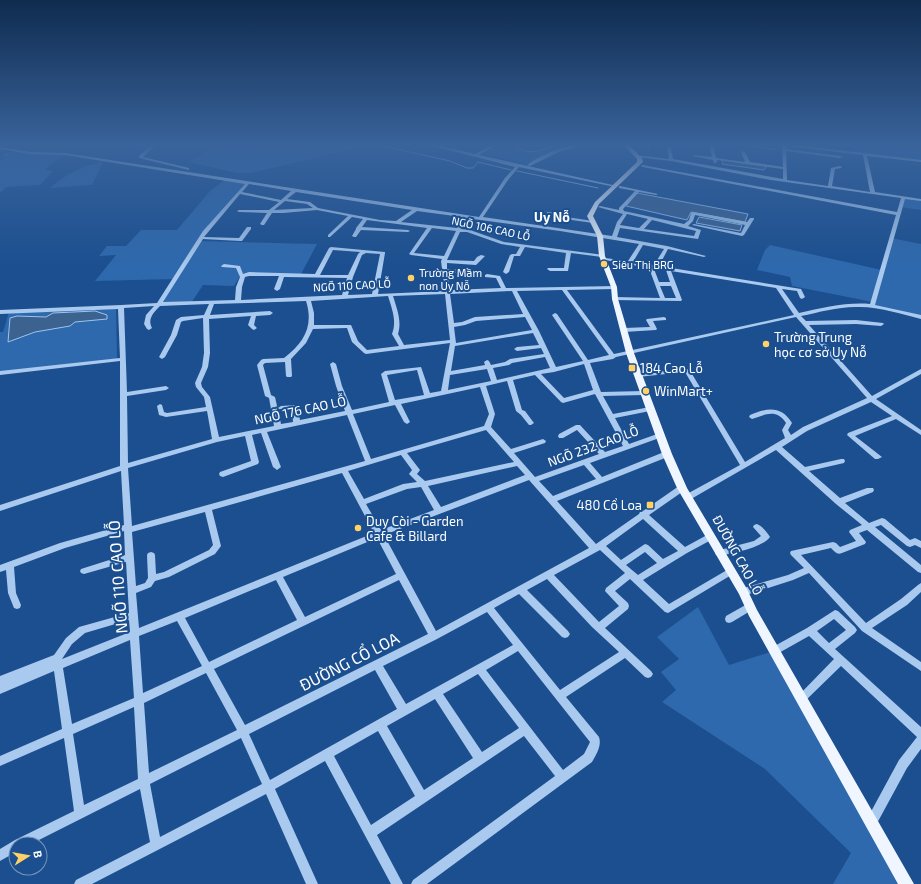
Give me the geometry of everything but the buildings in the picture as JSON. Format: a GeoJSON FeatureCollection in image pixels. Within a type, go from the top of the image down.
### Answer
{"type":"FeatureCollection","features":[{"type":"Feature","properties":{"kind":"main road"},"geometry":{"type":"LineString","coordinates":[[618,186],[600,207],[593,221],[590,216],[594,207],[618,186]]}},
{"type":"Feature","properties":{"kind":"main road","name":"ĐƯỜNG CAO LỖ"},"geometry":{"type":"LineString","coordinates":[[593,221],[600,236],[604,257],[614,287],[615,299],[630,353],[667,454],[685,492],[710,537],[743,592],[749,607],[906,884]]}},
{"type":"Feature","properties":{"kind":"street"},"geometry":{"type":"LineString","coordinates":[[149,328],[147,324],[149,315],[159,304],[208,228],[247,184]]}},
{"type":"Feature","properties":{"kind":"street"},"geometry":{"type":"LineString","coordinates":[[262,184],[416,209],[642,242],[704,256]]}},
{"type":"Feature","properties":{"kind":"street"},"geometry":{"type":"LineString","coordinates":[[480,218],[502,184]]}},
{"type":"Feature","properties":{"kind":"street"},"geometry":{"type":"LineString","coordinates":[[609,184],[618,186]]}},
{"type":"Feature","properties":{"kind":"street"},"geometry":{"type":"LineString","coordinates":[[611,184],[656,194]]}},
{"type":"Feature","properties":{"kind":"street"},"geometry":{"type":"LineString","coordinates":[[739,184],[898,214]]}},
{"type":"Feature","properties":{"kind":"street"},"geometry":{"type":"LineString","coordinates":[[809,184],[921,200]]}},
{"type":"Feature","properties":{"kind":"street"},"geometry":{"type":"LineString","coordinates":[[871,184],[873,194]]}},
{"type":"Feature","properties":{"kind":"street"},"geometry":{"type":"LineString","coordinates":[[262,224],[271,211],[295,190]]}},
{"type":"Feature","properties":{"kind":"street"},"geometry":{"type":"LineString","coordinates":[[624,213],[621,209],[625,203],[638,191]]}},
{"type":"Feature","properties":{"kind":"street"},"geometry":{"type":"LineString","coordinates":[[240,192],[308,203],[317,209]]}},
{"type":"Feature","properties":{"kind":"street"},"geometry":{"type":"LineString","coordinates":[[872,306],[903,198]]}},
{"type":"Feature","properties":{"kind":"street"},"geometry":{"type":"LineString","coordinates":[[600,207],[651,220],[742,235],[752,219]]}},
{"type":"Feature","properties":{"kind":"street"},"geometry":{"type":"LineString","coordinates":[[239,210],[271,211],[317,209],[352,215]]}},
{"type":"Feature","properties":{"kind":"street"},"geometry":{"type":"LineString","coordinates":[[398,222],[416,209]]}},
{"type":"Feature","properties":{"kind":"street"},"geometry":{"type":"LineString","coordinates":[[548,218],[549,213],[565,215],[564,218],[593,221]]}},
{"type":"Feature","properties":{"kind":"street"},"geometry":{"type":"LineString","coordinates":[[614,238],[624,213]]}},
{"type":"Feature","properties":{"kind":"street"},"geometry":{"type":"LineString","coordinates":[[687,225],[693,214],[748,224]]}},
{"type":"Feature","properties":{"kind":"street"},"geometry":{"type":"LineString","coordinates":[[330,236],[352,215]]}},
{"type":"Feature","properties":{"kind":"street","name":"NGÕ 106 CAO LỖ"},"geometry":{"type":"LineString","coordinates":[[352,215],[457,230],[503,243],[604,257],[630,263],[799,290],[802,297]]}},
{"type":"Feature","properties":{"kind":"street"},"geometry":{"type":"LineString","coordinates":[[444,393],[452,343],[452,326],[445,260],[457,230],[465,216]]}},
{"type":"Feature","properties":{"kind":"street"},"geometry":{"type":"LineString","coordinates":[[354,236],[366,218]]}},
{"type":"Feature","properties":{"kind":"street"},"geometry":{"type":"LineString","coordinates":[[640,230],[651,220]]}},
{"type":"Feature","properties":{"kind":"street"},"geometry":{"type":"LineString","coordinates":[[618,226],[696,238],[699,230],[687,225]]}},
{"type":"Feature","properties":{"kind":"street"},"geometry":{"type":"LineString","coordinates":[[430,227],[426,236],[413,249],[411,254],[445,260],[476,263],[479,258],[483,256]]}},
{"type":"Feature","properties":{"kind":"street"},"geometry":{"type":"LineString","coordinates":[[202,238],[240,240],[249,228]]}},
{"type":"Feature","properties":{"kind":"street"},"geometry":{"type":"LineString","coordinates":[[358,228],[408,231]]}},
{"type":"Feature","properties":{"kind":"street"},"geometry":{"type":"LineString","coordinates":[[648,243],[650,232]]}},
{"type":"Feature","properties":{"kind":"street"},"geometry":{"type":"LineString","coordinates":[[630,263],[642,242]]}},
{"type":"Feature","properties":{"kind":"street"},"geometry":{"type":"LineString","coordinates":[[506,272],[512,255],[518,255],[523,246]]}},
{"type":"Feature","properties":{"kind":"street"},"geometry":{"type":"LineString","coordinates":[[663,300],[657,284],[654,267],[667,247]]}},
{"type":"Feature","properties":{"kind":"street"},"geometry":{"type":"LineString","coordinates":[[317,276],[331,248],[383,253],[375,294]]}},
{"type":"Feature","properties":{"kind":"street"},"geometry":{"type":"LineString","coordinates":[[345,296],[350,277],[360,254],[366,251]]}},
{"type":"Feature","properties":{"kind":"street"},"geometry":{"type":"LineString","coordinates":[[550,269],[566,270],[569,252]]}},
{"type":"Feature","properties":{"kind":"street"},"geometry":{"type":"LineString","coordinates":[[224,266],[238,267],[241,275],[243,276]]}},
{"type":"Feature","properties":{"kind":"street"},"geometry":{"type":"LineString","coordinates":[[615,299],[679,300],[668,269]]}},
{"type":"Feature","properties":{"kind":"street"},"geometry":{"type":"LineString","coordinates":[[445,270],[466,272]]}},
{"type":"Feature","properties":{"kind":"street"},"geometry":{"type":"LineString","coordinates":[[243,276],[249,274],[350,277]]}},
{"type":"Feature","properties":{"kind":"street"},"geometry":{"type":"LineString","coordinates":[[277,289],[282,275]]}},
{"type":"Feature","properties":{"kind":"street"},"geometry":{"type":"LineString","coordinates":[[238,301],[239,287],[243,276]]}},
{"type":"Feature","properties":{"kind":"street"},"geometry":{"type":"LineString","coordinates":[[487,276],[498,277],[504,290]]}},
{"type":"Feature","properties":{"kind":"street"},"geometry":{"type":"LineString","coordinates":[[657,284],[673,284]]}},
{"type":"Feature","properties":{"kind":"street","name":"NGÕ 110 CAO LỖ"},"geometry":{"type":"LineString","coordinates":[[0,312],[159,304],[308,299],[375,294],[614,287]]}},
{"type":"Feature","properties":{"kind":"street"},"geometry":{"type":"LineString","coordinates":[[778,287],[798,316],[871,399],[896,417],[919,430]]}},
{"type":"Feature","properties":{"kind":"street"},"geometry":{"type":"LineString","coordinates":[[563,288],[613,357]]}},
{"type":"Feature","properties":{"kind":"street"},"geometry":{"type":"LineString","coordinates":[[514,290],[526,315],[536,331],[554,370]]}},
{"type":"Feature","properties":{"kind":"street"},"geometry":{"type":"LineString","coordinates":[[390,294],[397,319],[397,329],[395,334],[402,347]]}},
{"type":"Feature","properties":{"kind":"street"},"geometry":{"type":"LineString","coordinates":[[278,427],[272,397],[268,396],[260,365],[263,362],[288,359],[305,338],[312,327],[312,318],[308,299]]}},
{"type":"Feature","properties":{"kind":"street"},"geometry":{"type":"LineString","coordinates":[[212,302],[206,317],[207,354],[205,367],[198,383],[199,387],[207,397],[216,440]]}},
{"type":"Feature","properties":{"kind":"street","name":"NGÕ 176 CAO LỖ"},"geometry":{"type":"LineString","coordinates":[[0,508],[124,467],[216,440],[554,370],[836,307],[859,305],[872,306],[921,317]]}},
{"type":"Feature","properties":{"kind":"street","name":"NGÕ 110 CAO LỖ"},"geometry":{"type":"LineString","coordinates":[[121,307],[124,394],[124,467],[144,782],[156,844]]}},
{"type":"Feature","properties":{"kind":"street"},"geometry":{"type":"LineString","coordinates":[[162,357],[168,343],[176,333],[178,321],[181,319],[270,313]]}},
{"type":"Feature","properties":{"kind":"street"},"geometry":{"type":"LineString","coordinates":[[254,314],[252,325],[254,328]]}},
{"type":"Feature","properties":{"kind":"street"},"geometry":{"type":"LineString","coordinates":[[452,326],[463,324],[475,319],[526,315]]}},
{"type":"Feature","properties":{"kind":"street"},"geometry":{"type":"LineString","coordinates":[[555,315],[587,362],[598,392],[627,447]]}},
{"type":"Feature","properties":{"kind":"street"},"geometry":{"type":"LineString","coordinates":[[624,330],[654,329],[649,320],[664,319]]}},
{"type":"Feature","properties":{"kind":"street"},"geometry":{"type":"LineString","coordinates":[[805,323],[832,322],[881,324]]}},
{"type":"Feature","properties":{"kind":"street"},"geometry":{"type":"LineString","coordinates":[[312,327],[349,326],[355,342],[366,352],[402,347],[452,343],[536,331]]}},
{"type":"Feature","properties":{"kind":"street"},"geometry":{"type":"LineString","coordinates":[[517,349],[543,346]]}},
{"type":"Feature","properties":{"kind":"street"},"geometry":{"type":"LineString","coordinates":[[448,373],[488,364],[507,364],[510,361],[548,355]]}},
{"type":"Feature","properties":{"kind":"street"},"geometry":{"type":"LineString","coordinates":[[0,373],[123,359]]}},
{"type":"Feature","properties":{"kind":"street"},"geometry":{"type":"LineString","coordinates":[[288,359],[289,376]]}},
{"type":"Feature","properties":{"kind":"street"},"geometry":{"type":"LineString","coordinates":[[333,364],[339,386],[369,463]]}},
{"type":"Feature","properties":{"kind":"street"},"geometry":{"type":"LineString","coordinates":[[488,364],[495,382]]}},
{"type":"Feature","properties":{"kind":"street"},"geometry":{"type":"LineString","coordinates":[[407,422],[395,402],[384,374],[419,368],[428,396]]}},
{"type":"Feature","properties":{"kind":"street"},"geometry":{"type":"LineString","coordinates":[[638,375],[687,370],[744,466]]}},
{"type":"Feature","properties":{"kind":"street","name":"ĐƯỜNG CỔ LOA"},"geometry":{"type":"LineString","coordinates":[[35,836],[434,636],[597,547],[643,514],[685,492],[744,466],[778,447],[805,429],[871,399],[921,371]]}},
{"type":"Feature","properties":{"kind":"street"},"geometry":{"type":"LineString","coordinates":[[537,373],[563,401],[598,392],[644,393]]}},
{"type":"Feature","properties":{"kind":"street"},"geometry":{"type":"LineString","coordinates":[[510,379],[519,411],[523,412],[531,423]]}},
{"type":"Feature","properties":{"kind":"street"},"geometry":{"type":"LineString","coordinates":[[483,385],[492,414],[487,427]]}},
{"type":"Feature","properties":{"kind":"street"},"geometry":{"type":"LineString","coordinates":[[124,394],[166,388]]}},
{"type":"Feature","properties":{"kind":"street"},"geometry":{"type":"LineString","coordinates":[[160,406],[161,413],[166,415],[209,409]]}},
{"type":"Feature","properties":{"kind":"street"},"geometry":{"type":"LineString","coordinates":[[281,408],[295,406],[297,423]]}},
{"type":"Feature","properties":{"kind":"street"},"geometry":{"type":"LineString","coordinates":[[611,417],[650,409]]}},
{"type":"Feature","properties":{"kind":"street"},"geometry":{"type":"LineString","coordinates":[[752,417],[766,411],[775,410],[789,423],[785,430],[789,439]]}},
{"type":"Feature","properties":{"kind":"street"},"geometry":{"type":"LineString","coordinates":[[878,457],[850,435],[896,417]]}},
{"type":"Feature","properties":{"kind":"street"},"geometry":{"type":"LineString","coordinates":[[562,436],[578,426],[604,455]]}},
{"type":"Feature","properties":{"kind":"street"},"geometry":{"type":"LineString","coordinates":[[487,427],[518,463],[597,547],[635,576],[668,609],[730,572]]}},
{"type":"Feature","properties":{"kind":"street"},"geometry":{"type":"LineString","coordinates":[[0,569],[63,545],[208,509],[369,463],[487,427]]}},
{"type":"Feature","properties":{"kind":"street"},"geometry":{"type":"LineString","coordinates":[[263,430],[277,467]]}},
{"type":"Feature","properties":{"kind":"street"},"geometry":{"type":"LineString","coordinates":[[223,474],[255,462],[248,433]]}},
{"type":"Feature","properties":{"kind":"street","name":"NGÕ 232 CAO LỖ"},"geometry":{"type":"LineString","coordinates":[[57,661],[135,634],[378,534],[438,511],[532,478],[586,462],[660,435]]}},
{"type":"Feature","properties":{"kind":"street"},"geometry":{"type":"LineString","coordinates":[[509,452],[543,441]]}},
{"type":"Feature","properties":{"kind":"street"},"geometry":{"type":"LineString","coordinates":[[778,447],[839,502],[921,570]]}},
{"type":"Feature","properties":{"kind":"street"},"geometry":{"type":"LineString","coordinates":[[403,453],[416,470],[413,474],[423,484],[438,511]]}},
{"type":"Feature","properties":{"kind":"street"},"geometry":{"type":"LineString","coordinates":[[552,500],[667,454]]}},
{"type":"Feature","properties":{"kind":"street"},"geometry":{"type":"LineString","coordinates":[[804,470],[841,461]]}},
{"type":"Feature","properties":{"kind":"street"},"geometry":{"type":"LineString","coordinates":[[586,462],[601,480]]}},
{"type":"Feature","properties":{"kind":"street"},"geometry":{"type":"LineString","coordinates":[[362,503],[406,486],[423,484],[518,463]]}},
{"type":"Feature","properties":{"kind":"street"},"geometry":{"type":"LineString","coordinates":[[344,470],[434,636]]}},
{"type":"Feature","properties":{"kind":"street"},"geometry":{"type":"LineString","coordinates":[[839,502],[870,490]]}},
{"type":"Feature","properties":{"kind":"street"},"geometry":{"type":"LineString","coordinates":[[152,578],[166,575],[212,552],[217,546],[208,509]]}},
{"type":"Feature","properties":{"kind":"street"},"geometry":{"type":"LineString","coordinates":[[643,514],[684,551]]}},
{"type":"Feature","properties":{"kind":"street"},"geometry":{"type":"LineString","coordinates":[[921,545],[915,541],[910,544],[882,521],[853,532],[862,542],[850,547],[839,551],[833,545],[823,546],[794,553],[865,628],[921,667]]}},
{"type":"Feature","properties":{"kind":"street"},"geometry":{"type":"LineString","coordinates":[[719,553],[756,543],[766,537],[757,527]]}},
{"type":"Feature","properties":{"kind":"street"},"geometry":{"type":"LineString","coordinates":[[599,628],[625,606],[609,591],[635,576],[663,564],[710,537]]}},
{"type":"Feature","properties":{"kind":"street"},"geometry":{"type":"LineString","coordinates":[[621,564],[645,547],[663,564]]}},
{"type":"Feature","properties":{"kind":"street"},"geometry":{"type":"LineString","coordinates":[[132,590],[148,585],[152,578],[151,555]]}},
{"type":"Feature","properties":{"kind":"street"},"geometry":{"type":"LineString","coordinates":[[84,571],[130,557]]}},
{"type":"Feature","properties":{"kind":"street"},"geometry":{"type":"LineString","coordinates":[[10,566],[12,593],[17,605]]}},
{"type":"Feature","properties":{"kind":"street"},"geometry":{"type":"LineString","coordinates":[[743,592],[790,578],[810,569]]}},
{"type":"Feature","properties":{"kind":"street"},"geometry":{"type":"LineString","coordinates":[[548,574],[599,628],[648,674]]}},
{"type":"Feature","properties":{"kind":"street"},"geometry":{"type":"LineString","coordinates":[[278,575],[303,622]]}},
{"type":"Feature","properties":{"kind":"street"},"geometry":{"type":"LineString","coordinates":[[0,761],[139,700],[401,576]]}},
{"type":"Feature","properties":{"kind":"street"},"geometry":{"type":"LineString","coordinates":[[865,628],[904,602],[921,587]]}},
{"type":"Feature","properties":{"kind":"street"},"geometry":{"type":"LineString","coordinates":[[520,589],[566,634]]}},
{"type":"Feature","properties":{"kind":"street"},"geometry":{"type":"LineString","coordinates":[[417,884],[588,758],[593,750],[595,741],[488,607]]}},
{"type":"Feature","properties":{"kind":"street"},"geometry":{"type":"LineString","coordinates":[[729,619],[749,607]]}},
{"type":"Feature","properties":{"kind":"street"},"geometry":{"type":"LineString","coordinates":[[774,651],[810,631],[835,614],[852,630],[829,648]]}},
{"type":"Feature","properties":{"kind":"street"},"geometry":{"type":"LineString","coordinates":[[0,689],[57,661],[72,638],[82,630],[134,615]]}},
{"type":"Feature","properties":{"kind":"street"},"geometry":{"type":"LineString","coordinates":[[179,616],[244,732],[312,884]]}},
{"type":"Feature","properties":{"kind":"street"},"geometry":{"type":"LineString","coordinates":[[810,631],[921,734]]}},
{"type":"Feature","properties":{"kind":"street"},"geometry":{"type":"LineString","coordinates":[[80,884],[268,787],[519,646]]}},
{"type":"Feature","properties":{"kind":"street"},"geometry":{"type":"LineString","coordinates":[[560,696],[625,653]]}},
{"type":"Feature","properties":{"kind":"street"},"geometry":{"type":"LineString","coordinates":[[801,699],[841,659]]}},
{"type":"Feature","properties":{"kind":"street"},"geometry":{"type":"LineString","coordinates":[[0,680],[57,661]]}},
{"type":"Feature","properties":{"kind":"street"},"geometry":{"type":"LineString","coordinates":[[57,661],[80,814]]}},
{"type":"Feature","properties":{"kind":"street"},"geometry":{"type":"LineString","coordinates":[[378,664],[404,711]]}},
{"type":"Feature","properties":{"kind":"street"},"geometry":{"type":"LineString","coordinates":[[479,668],[562,777]]}},
{"type":"Feature","properties":{"kind":"street"},"geometry":{"type":"LineString","coordinates":[[436,692],[480,759]]}},
{"type":"Feature","properties":{"kind":"street"},"geometry":{"type":"LineString","coordinates":[[380,724],[422,798]]}},
{"type":"Feature","properties":{"kind":"street"},"geometry":{"type":"LineString","coordinates":[[369,833],[526,729]]}},
{"type":"Feature","properties":{"kind":"street"},"geometry":{"type":"LineString","coordinates":[[871,823],[903,764],[921,741]]}},
{"type":"Feature","properties":{"kind":"street"},"geometry":{"type":"LineString","coordinates":[[327,754],[397,884]]}},
{"type":"Feature","properties":{"kind":"shaded area"},"geometry":{"type":"Polygon","coordinates":[[[0,184],[41,184],[6,187],[0,193],[0,184]]]}},
{"type":"Feature","properties":{"kind":"shaded area"},"geometry":{"type":"Polygon","coordinates":[[[55,184],[92,184],[92,185],[50,188],[55,184]]]}},
{"type":"Feature","properties":{"kind":"shaded area"},"geometry":{"type":"Polygon","coordinates":[[[219,184],[247,184],[200,241],[317,244],[300,276],[241,275],[234,286],[203,285],[191,303],[159,303],[175,279],[95,281],[116,255],[99,256],[107,246],[126,246],[141,230],[177,230],[210,191],[219,184]]]}},
{"type":"Feature","properties":{"kind":"shaded area"},"geometry":{"type":"Polygon","coordinates":[[[637,193],[748,214],[745,222],[691,212],[687,220],[626,206],[637,193]]]}},
{"type":"Feature","properties":{"kind":"shaded area"},"geometry":{"type":"Polygon","coordinates":[[[903,198],[921,200],[921,210],[900,207],[903,198]]]}},
{"type":"Feature","properties":{"kind":"shaded area"},"geometry":{"type":"Polygon","coordinates":[[[699,217],[742,225],[740,231],[696,223],[699,217]]]}},
{"type":"Feature","properties":{"kind":"shaded area"},"geometry":{"type":"Polygon","coordinates":[[[891,238],[921,244],[921,316],[872,306],[873,302],[792,286],[790,277],[757,270],[765,250],[770,245],[882,270],[891,238]]]}},
{"type":"Feature","properties":{"kind":"shaded area"},"geometry":{"type":"Polygon","coordinates":[[[116,307],[117,360],[0,373],[0,332],[3,332],[9,312],[116,307]]]}},
{"type":"Feature","properties":{"kind":"shaded area"},"geometry":{"type":"Polygon","coordinates":[[[95,311],[107,315],[107,319],[75,322],[70,326],[35,332],[8,342],[10,318],[17,316],[46,317],[53,313],[95,311]]]}},
{"type":"Feature","properties":{"kind":"shaded area"},"geometry":{"type":"Polygon","coordinates":[[[698,607],[729,665],[774,651],[906,884],[833,884],[851,853],[765,769],[662,702],[676,690],[661,672],[679,659],[657,637],[698,607]]]}},
{"type":"Feature","properties":{"kind":"waterway"},"geometry":{"type":"LineString","coordinates":[[580,184],[598,188]]}},
{"type":"Feature","properties":{"kind":"place","name":"Siêu Thị BRG"},"geometry":{"type":"Point","coordinates":[604,264]}},
{"type":"Feature","properties":{"kind":"place","name":"Trường Mầm non Uy Nỗ"},"geometry":{"type":"Point","coordinates":[411,278]}},
{"type":"Feature","properties":{"kind":"place","name":"Trường Trung học cơ sở Uy Nỗ"},"geometry":{"type":"Point","coordinates":[766,344]}},
{"type":"Feature","properties":{"kind":"place","name":"184 Cao Lỗ"},"geometry":{"type":"Point","coordinates":[632,368]}},
{"type":"Feature","properties":{"kind":"place","name":"WinMart+"},"geometry":{"type":"Point","coordinates":[646,391]}},
{"type":"Feature","properties":{"kind":"place","name":"480 Cổ Loa"},"geometry":{"type":"Point","coordinates":[650,505]}},
{"type":"Feature","properties":{"kind":"place","name":"Duy Còi - Garden Cafe & Billard"},"geometry":{"type":"Point","coordinates":[358,528]}},
{"type":"Feature","properties":{"kind":"district","name":"Uy Nỗ"},"geometry":{"type":"Point","coordinates":[552,217]}}]}
